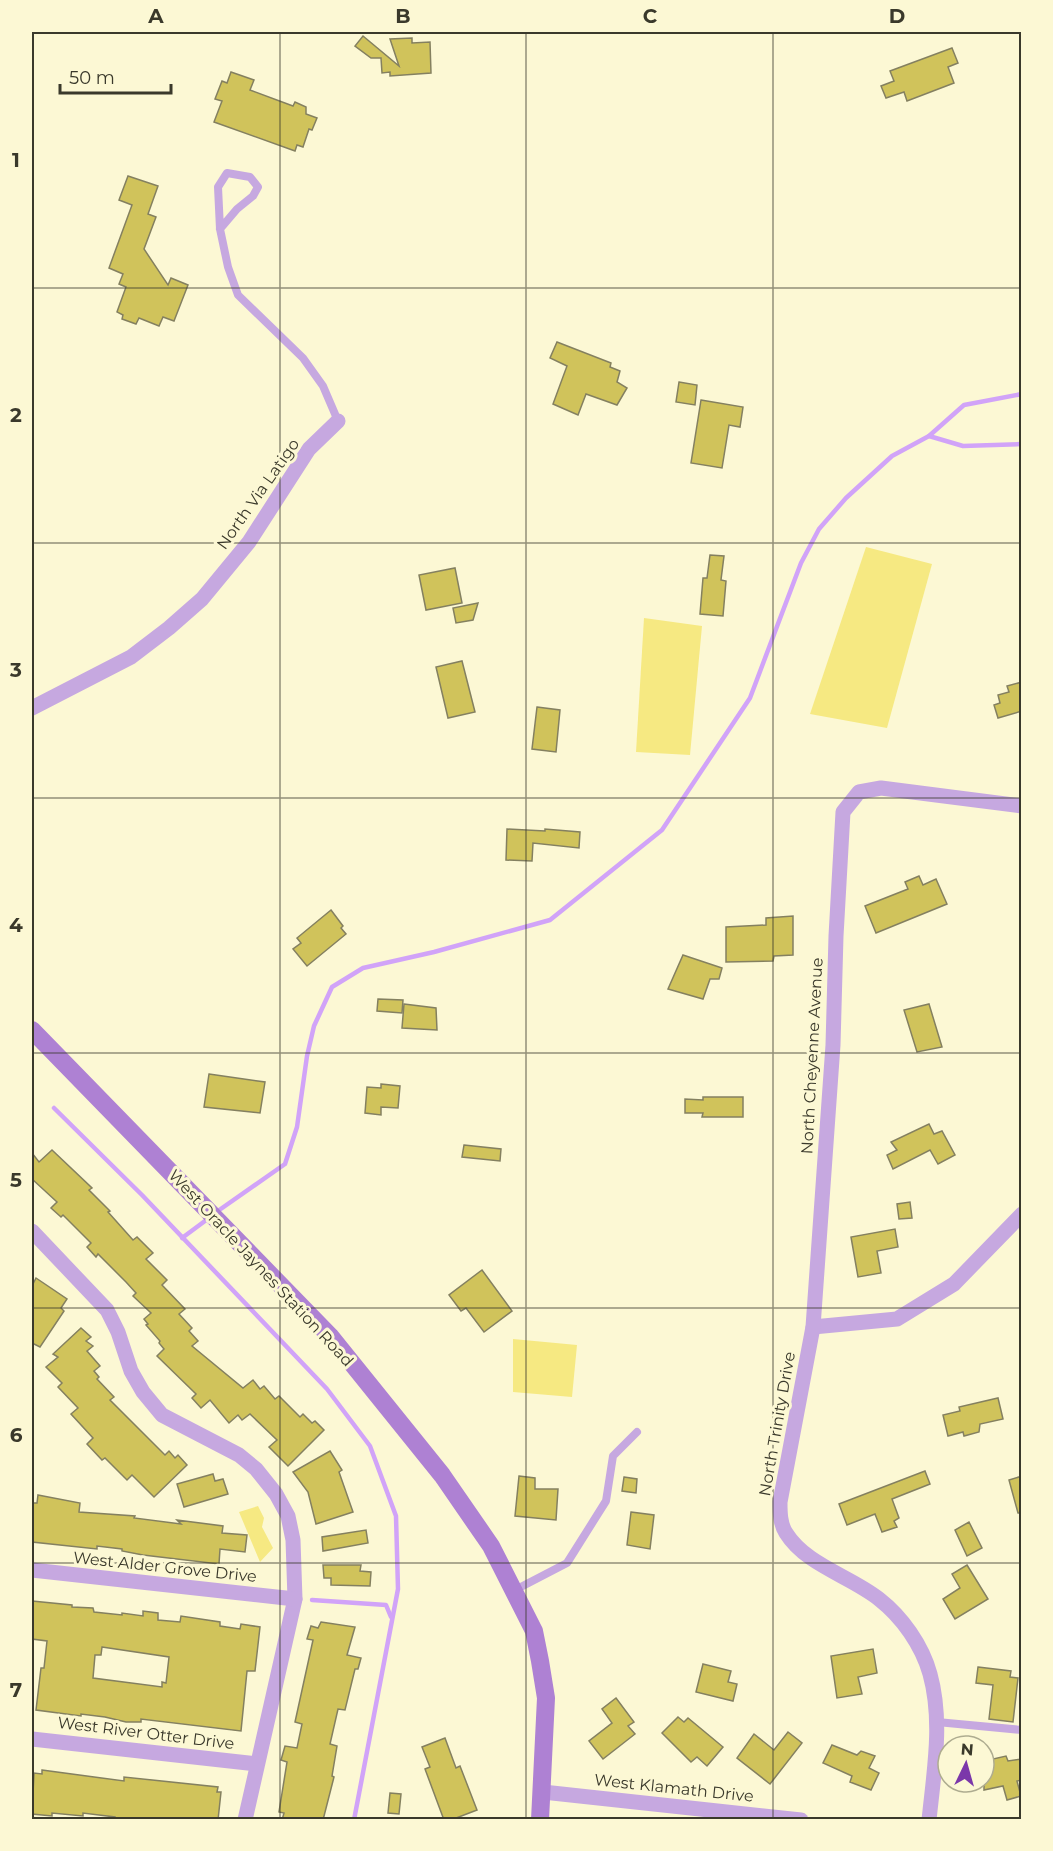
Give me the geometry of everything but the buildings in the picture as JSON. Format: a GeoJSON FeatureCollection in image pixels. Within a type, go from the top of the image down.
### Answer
{"type":"FeatureCollection","features":[{"type":"Feature","properties":{"kind":"street","name":"North Via Latigo"},"geometry":{"type":"LineString","coordinates":[[32,708],[131,657],[169,628],[201,599],[249,542],[309,449],[338,421]]}},
{"type":"Feature","properties":{"kind":"street","name":"North Cheyenne Avenue"},"geometry":{"type":"LineString","coordinates":[[813,1327],[833,1045],[843,812],[859,792],[881,788],[1022,806]]}},
{"type":"Feature","properties":{"kind":"street","name":"West Oracle Jaynes Station Road"},"geometry":{"type":"LineString","coordinates":[[32,1030],[330,1336],[442,1475],[491,1546],[534,1631],[546,1698],[540,1820]]}},
{"type":"Feature","properties":{"kind":"street"},"geometry":{"type":"LineString","coordinates":[[813,1327],[897,1319],[954,1284],[1022,1214]]}},
{"type":"Feature","properties":{"kind":"street"},"geometry":{"type":"LineString","coordinates":[[33,1234],[107,1310],[118,1332],[131,1371],[143,1392],[162,1415],[239,1455],[256,1469],[276,1494],[288,1516],[293,1540],[295,1599],[244,1820]]}},
{"type":"Feature","properties":{"kind":"street","name":"North Trinity Drive"},"geometry":{"type":"LineString","coordinates":[[813,1327],[780,1502],[781,1516],[785,1532],[801,1551],[878,1599],[901,1620],[921,1651],[937,1703],[936,1752],[929,1820]]}},
{"type":"Feature","properties":{"kind":"street","name":"West Alder Grove Drive"},"geometry":{"type":"LineString","coordinates":[[32,1570],[295,1599]]}},
{"type":"Feature","properties":{"kind":"street","name":"West River Otter Drive"},"geometry":{"type":"LineString","coordinates":[[32,1739],[257,1764]]}},
{"type":"Feature","properties":{"kind":"street","name":"West Klamath Drive"},"geometry":{"type":"LineString","coordinates":[[543,1792],[801,1820]]}},
{"type":"Feature","properties":{"kind":"lane"},"geometry":{"type":"LineString","coordinates":[[220,229],[237,209],[253,196],[258,187],[250,177],[227,173],[218,187],[220,229],[228,267],[238,295],[303,357],[323,386],[338,421]]}},
{"type":"Feature","properties":{"kind":"lane"},"geometry":{"type":"LineString","coordinates":[[513,1591],[567,1563],[606,1501],[613,1456],[637,1431]]}},
{"type":"Feature","properties":{"kind":"lane"},"geometry":{"type":"LineString","coordinates":[[936,1722],[1022,1730]]}},
{"type":"Feature","properties":{"kind":"shaded area"},"geometry":{"type":"Polygon","coordinates":[[[866,547],[932,564],[887,728],[810,714],[866,547]]]}},
{"type":"Feature","properties":{"kind":"shaded area"},"geometry":{"type":"Polygon","coordinates":[[[644,618],[702,626],[690,755],[636,752],[644,618]]]}},
{"type":"Feature","properties":{"kind":"shaded area"},"geometry":{"type":"Polygon","coordinates":[[[513,1339],[577,1345],[572,1397],[513,1392],[513,1339]]]}},
{"type":"Feature","properties":{"kind":"shaded area"},"geometry":{"type":"Polygon","coordinates":[[[258,1506],[264,1518],[262,1527],[273,1548],[260,1562],[239,1512],[258,1506]]]}},
{"type":"Feature","properties":{"kind":"waterway"},"geometry":{"type":"LineString","coordinates":[[215,1213],[285,1164],[297,1127],[307,1056],[314,1026],[332,987],[363,968],[434,952],[550,920],[662,830],[750,698],[801,563],[819,529],[846,498],[892,456],[929,436],[964,405],[1022,394]]}},
{"type":"Feature","properties":{"kind":"waterway"},"geometry":{"type":"LineString","coordinates":[[929,436],[963,446],[1022,444]]}},
{"type":"Feature","properties":{"kind":"waterway"},"geometry":{"type":"LineString","coordinates":[[54,1108],[142,1195],[327,1389],[370,1446],[396,1516],[398,1589],[354,1820]]}},
{"type":"Feature","properties":{"kind":"waterway"},"geometry":{"type":"LineString","coordinates":[[182,1238],[209,1218]]}},
{"type":"Feature","properties":{"kind":"waterway"},"geometry":{"type":"LineString","coordinates":[[312,1600],[386,1605],[391,1617]]}}]}
